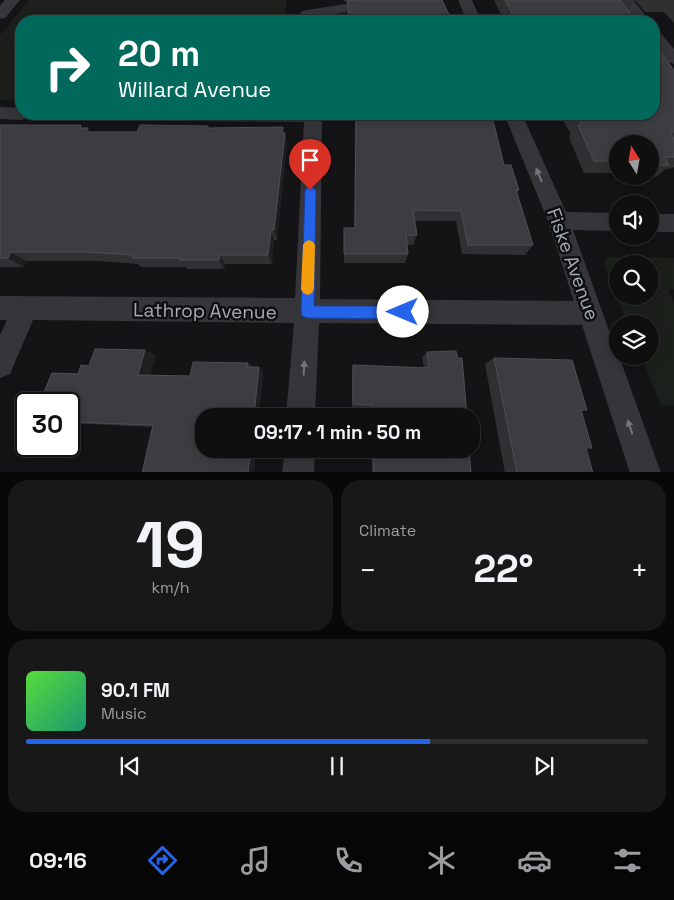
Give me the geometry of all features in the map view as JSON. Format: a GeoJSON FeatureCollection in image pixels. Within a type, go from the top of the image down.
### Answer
{"type":"FeatureCollection","features":[{"type":"Feature","properties":{"kind":"street"},"geometry":{"type":"LineString","coordinates":[[0,15],[13,0]]}},
{"type":"Feature","properties":{"kind":"street"},"geometry":{"type":"LineString","coordinates":[[307,12],[400,0]]}},
{"type":"Feature","properties":{"kind":"street"},"geometry":{"type":"LineString","coordinates":[[465,0],[471,15]]}},
{"type":"Feature","properties":{"kind":"street"},"geometry":{"type":"LineString","coordinates":[[626,0],[638,15]]}},
{"type":"Feature","properties":{"kind":"street"},"geometry":{"type":"LineString","coordinates":[[660,42],[674,60]]}},
{"type":"Feature","properties":{"kind":"street"},"geometry":{"type":"LineString","coordinates":[[0,113],[15,114]]}},
{"type":"Feature","properties":{"kind":"street"},"geometry":{"type":"LineString","coordinates":[[301,408],[307,312],[313,120]]}},
{"type":"Feature","properties":{"kind":"street","name":"Fiske Avenue"},"geometry":{"type":"LineString","coordinates":[[516,120],[559,221],[646,472]]}},
{"type":"Feature","properties":{"kind":"street"},"geometry":{"type":"LineString","coordinates":[[559,221],[609,222]]}},
{"type":"Feature","properties":{"kind":"street"},"geometry":{"type":"LineString","coordinates":[[659,223],[674,223]]}},
{"type":"Feature","properties":{"kind":"street","name":"Lathrop Avenue"},"geometry":{"type":"LineString","coordinates":[[0,308],[590,313]]}},
{"type":"Feature","properties":{"kind":"street"},"geometry":{"type":"LineString","coordinates":[[0,364],[26,308]]}},
{"type":"Feature","properties":{"kind":"street"},"geometry":{"type":"LineString","coordinates":[[298,472],[299,458]]}},
{"type":"Feature","properties":{"kind":"shaded area"},"geometry":{"type":"Polygon","coordinates":[[[29,0],[286,0],[286,15],[17,15],[29,0]]]}},
{"type":"Feature","properties":{"kind":"shaded area"},"geometry":{"type":"Polygon","coordinates":[[[15,17],[15,101],[0,100],[0,35],[15,17]]]}},
{"type":"Feature","properties":{"kind":"shaded area"},"geometry":{"type":"Polygon","coordinates":[[[609,258],[609,277],[604,265],[605,260],[609,258]]]}},
{"type":"Feature","properties":{"kind":"shaded area"},"geometry":{"type":"Polygon","coordinates":[[[659,258],[674,258],[674,289],[668,289],[674,302],[674,405],[661,405],[645,365],[659,365],[659,315],[624,315],[620,305],[659,305],[659,258]]]}},
{"type":"Feature","properties":{"kind":"building"},"geometry":{"type":"Polygon","coordinates":[[[442,0],[449,15],[349,15],[347,1],[442,0]]]}},
{"type":"Feature","properties":{"kind":"building"},"geometry":{"type":"Polygon","coordinates":[[[505,0],[620,0],[631,15],[513,15],[505,0]]]}},
{"type":"Feature","properties":{"kind":"building"},"geometry":{"type":"Polygon","coordinates":[[[660,52],[674,70],[674,132],[670,132],[674,139],[674,157],[665,157],[669,165],[659,165],[659,135],[609,135],[609,161],[594,161],[578,125],[582,125],[579,120],[660,120],[660,52]]]}},
{"type":"Feature","properties":{"kind":"building"},"geometry":{"type":"Polygon","coordinates":[[[356,120],[493,120],[504,165],[511,165],[519,190],[516,190],[533,245],[468,245],[461,211],[413,210],[417,235],[406,235],[408,254],[344,254],[344,228],[355,228],[356,120]]]}},
{"type":"Feature","properties":{"kind":"building"},"geometry":{"type":"Polygon","coordinates":[[[0,125],[81,125],[80,128],[88,128],[86,132],[137,132],[140,125],[208,126],[208,128],[283,127],[282,133],[285,133],[274,230],[271,230],[268,255],[220,255],[219,260],[180,260],[181,258],[132,258],[133,255],[87,252],[11,252],[8,258],[0,258],[0,125]]]}},
{"type":"Feature","properties":{"kind":"building"},"geometry":{"type":"Polygon","coordinates":[[[95,349],[145,350],[138,375],[190,376],[193,362],[248,363],[247,367],[259,367],[255,408],[195,408],[195,458],[250,458],[248,472],[142,472],[153,425],[80,422],[80,392],[44,392],[52,373],[78,374],[81,365],[89,366],[95,349]]]}},
{"type":"Feature","properties":{"kind":"building"},"geometry":{"type":"Polygon","coordinates":[[[456,351],[458,358],[462,358],[466,408],[372,408],[372,405],[353,404],[353,365],[429,368],[427,352],[456,351]]]}},
{"type":"Feature","properties":{"kind":"building"},"geometry":{"type":"Polygon","coordinates":[[[494,358],[572,360],[587,410],[581,410],[592,448],[586,448],[593,472],[517,472],[494,358]]]}},
{"type":"Feature","properties":{"kind":"building"},"geometry":{"type":"Polygon","coordinates":[[[373,458],[470,458],[471,472],[374,472],[373,458]]]}},
{"type":"Feature","properties":{"kind":"slow traffic"},"geometry":{"type":"LineString","coordinates":[[308,289],[309,245]]}},
{"type":"Feature","properties":{"kind":"route"},"geometry":{"type":"LineString","coordinates":[[310,190],[307,312],[403,312]]}}]}
